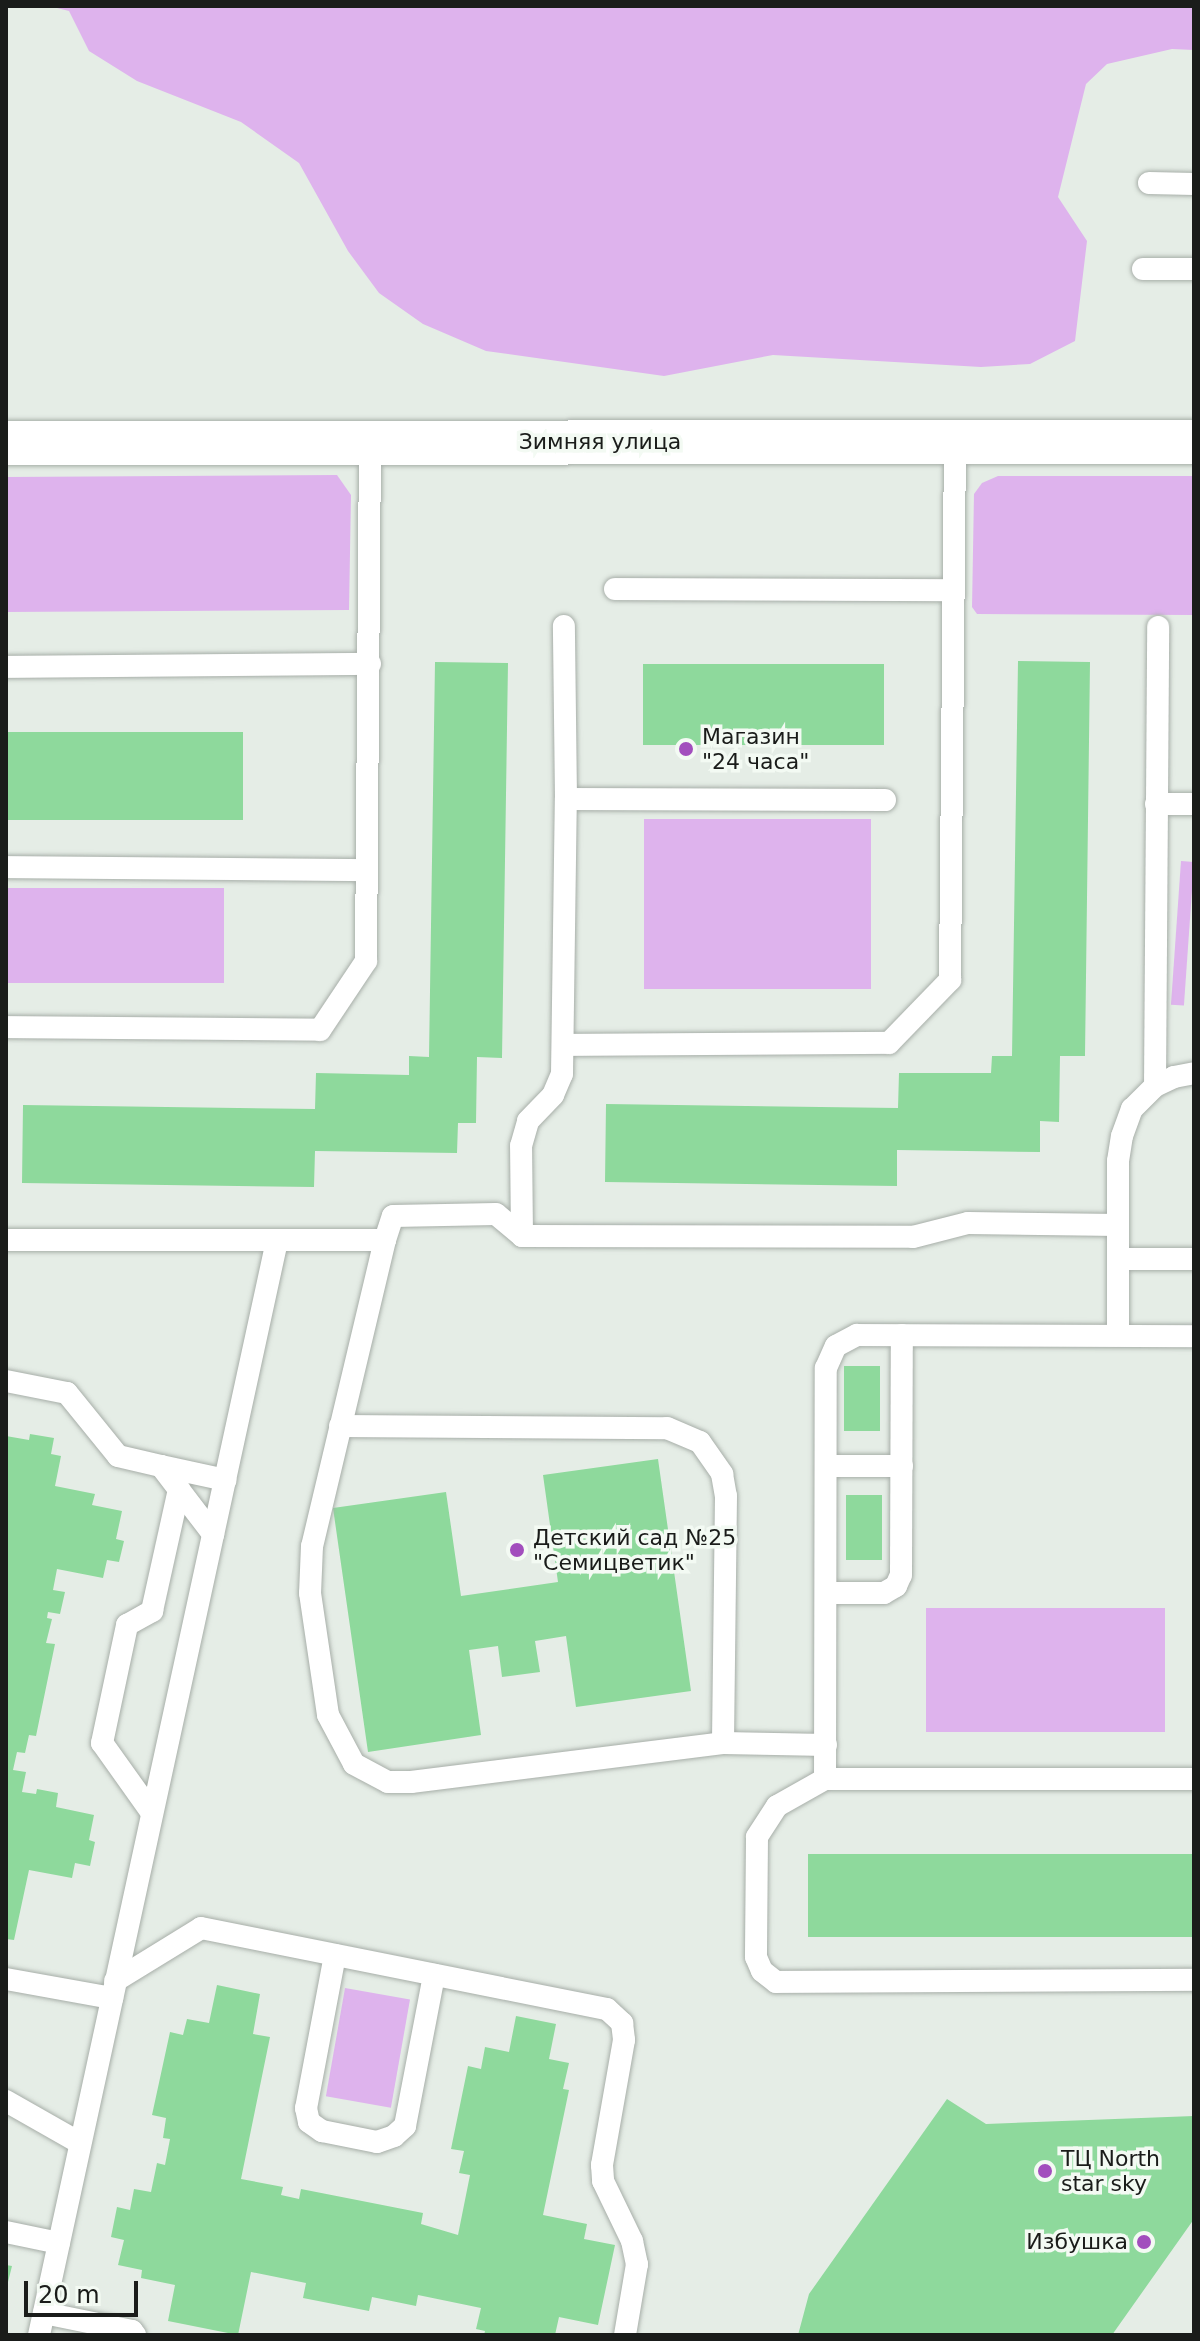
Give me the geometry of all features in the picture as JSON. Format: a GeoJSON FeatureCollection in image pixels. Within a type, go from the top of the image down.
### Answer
{"type":"FeatureCollection","features":[{"type":"Feature","properties":{"kind":"street","name":"Зимняя улица"},"geometry":{"type":"LineString","coordinates":[[6,443],[1194,442]]}},
{"type":"Feature","properties":{"kind":"lane"},"geometry":{"type":"LineString","coordinates":[[1149,183],[1194,184]]}},
{"type":"Feature","properties":{"kind":"lane"},"geometry":{"type":"LineString","coordinates":[[1143,269],[1194,269]]}},
{"type":"Feature","properties":{"kind":"lane"},"geometry":{"type":"LineString","coordinates":[[6,1027],[320,1030],[366,961],[370,441]]}},
{"type":"Feature","properties":{"kind":"lane"},"geometry":{"type":"LineString","coordinates":[[564,1045],[889,1043],[950,980],[955,442]]}},
{"type":"Feature","properties":{"kind":"lane"},"geometry":{"type":"LineString","coordinates":[[615,589],[954,590]]}},
{"type":"Feature","properties":{"kind":"lane"},"geometry":{"type":"LineString","coordinates":[[522,1236],[521,1146],[528,1121],[553,1095],[562,1074],[564,1045],[564,626]]}},
{"type":"Feature","properties":{"kind":"lane"},"geometry":{"type":"LineString","coordinates":[[1155,1086],[1158,627]]}},
{"type":"Feature","properties":{"kind":"lane"},"geometry":{"type":"LineString","coordinates":[[6,667],[370,664]]}},
{"type":"Feature","properties":{"kind":"lane"},"geometry":{"type":"LineString","coordinates":[[566,799],[885,800]]}},
{"type":"Feature","properties":{"kind":"lane"},"geometry":{"type":"LineString","coordinates":[[1156,804],[1194,804]]}},
{"type":"Feature","properties":{"kind":"lane"},"geometry":{"type":"LineString","coordinates":[[6,867],[367,870]]}},
{"type":"Feature","properties":{"kind":"lane"},"geometry":{"type":"LineString","coordinates":[[1118,1335],[1122,1136],[1132,1109],[1155,1086],[1174,1077],[1194,1073]]}},
{"type":"Feature","properties":{"kind":"lane"},"geometry":{"type":"LineString","coordinates":[[826,1745],[723,1743],[411,1782],[388,1782],[354,1764],[328,1715],[310,1593],[312,1546],[393,1216],[496,1214],[522,1236],[913,1237],[968,1223],[1118,1225]]}},
{"type":"Feature","properties":{"kind":"lane"},"geometry":{"type":"LineString","coordinates":[[6,1240],[385,1240]]}},
{"type":"Feature","properties":{"kind":"lane"},"geometry":{"type":"LineString","coordinates":[[39,2335],[277,1241]]}},
{"type":"Feature","properties":{"kind":"lane"},"geometry":{"type":"LineString","coordinates":[[1118,1259],[1194,1259]]}},
{"type":"Feature","properties":{"kind":"lane"},"geometry":{"type":"LineString","coordinates":[[825,1779],[826,1368],[836,1346],[857,1335],[1194,1336]]}},
{"type":"Feature","properties":{"kind":"lane"},"geometry":{"type":"LineString","coordinates":[[826,1593],[884,1593],[896,1586],[901,1575],[902,1335]]}},
{"type":"Feature","properties":{"kind":"lane"},"geometry":{"type":"LineString","coordinates":[[6,1381],[67,1393],[118,1456],[225,1480]]}},
{"type":"Feature","properties":{"kind":"lane"},"geometry":{"type":"LineString","coordinates":[[340,1426],[667,1428],[700,1442],[722,1474],[726,1496],[723,1743]]}},
{"type":"Feature","properties":{"kind":"lane"},"geometry":{"type":"LineString","coordinates":[[161,1466],[213,1534]]}},
{"type":"Feature","properties":{"kind":"lane"},"geometry":{"type":"LineString","coordinates":[[826,1466],[902,1466]]}},
{"type":"Feature","properties":{"kind":"lane"},"geometry":{"type":"LineString","coordinates":[[152,1813],[102,1743],[127,1625],[152,1611],[179,1489]]}},
{"type":"Feature","properties":{"kind":"lane"},"geometry":{"type":"LineString","coordinates":[[1194,1779],[825,1779],[777,1806],[757,1837],[756,1957],[762,1971],[776,1982],[1194,1980]]}},
{"type":"Feature","properties":{"kind":"lane"},"geometry":{"type":"LineString","coordinates":[[6,1979],[114,1990],[201,1928],[607,2009],[622,2023],[624,2040],[602,2165],[603,2181],[632,2241],[637,2264],[625,2335]]}},
{"type":"Feature","properties":{"kind":"lane"},"geometry":{"type":"LineString","coordinates":[[335,1955],[306,2108],[309,2122],[322,2131],[377,2142],[394,2136],[405,2126],[434,1975]]}},
{"type":"Feature","properties":{"kind":"lane"},"geometry":{"type":"LineString","coordinates":[[6,2101],[80,2143]]}},
{"type":"Feature","properties":{"kind":"lane"},"geometry":{"type":"LineString","coordinates":[[6,2232],[59,2243]]}},
{"type":"Feature","properties":{"kind":"lane"},"geometry":{"type":"LineString","coordinates":[[44,2313],[132,2331],[135,2335]]}},
{"type":"Feature","properties":{"kind":"shaded area"},"geometry":{"type":"Polygon","coordinates":[[[49,6],[1194,6],[1194,50],[1172,49],[1107,64],[1086,84],[1058,197],[1087,241],[1075,341],[1030,364],[981,367],[773,355],[664,376],[486,351],[423,324],[379,293],[348,251],[299,163],[241,122],[137,81],[89,51],[69,11],[49,6]]]}},
{"type":"Feature","properties":{"kind":"shaded area"},"geometry":{"type":"Polygon","coordinates":[[[337,475],[351,495],[349,610],[6,612],[6,477],[337,475]]]}},
{"type":"Feature","properties":{"kind":"shaded area"},"geometry":{"type":"Polygon","coordinates":[[[998,476],[1194,476],[1194,615],[977,614],[972,607],[974,494],[982,483],[998,476]]]}},
{"type":"Feature","properties":{"kind":"shaded area"},"geometry":{"type":"Polygon","coordinates":[[[644,819],[871,819],[871,989],[644,989],[644,819]]]}},
{"type":"Feature","properties":{"kind":"shaded area"},"geometry":{"type":"Polygon","coordinates":[[[1181,861],[1194,862],[1184,1006],[1171,1005],[1181,861]]]}},
{"type":"Feature","properties":{"kind":"shaded area"},"geometry":{"type":"Polygon","coordinates":[[[6,888],[224,888],[224,983],[6,983],[6,888]]]}},
{"type":"Feature","properties":{"kind":"shaded area"},"geometry":{"type":"Polygon","coordinates":[[[926,1608],[1165,1608],[1165,1732],[926,1732],[926,1608]]]}},
{"type":"Feature","properties":{"kind":"shaded area"},"geometry":{"type":"Polygon","coordinates":[[[345,1988],[410,1999],[391,2108],[326,2096],[345,1988]]]}},
{"type":"Feature","properties":{"kind":"building"},"geometry":{"type":"Polygon","coordinates":[[[1018,661],[1090,662],[1085,1056],[1060,1056],[1059,1122],[1040,1121],[1040,1152],[897,1150],[897,1186],[605,1182],[606,1104],[898,1108],[899,1073],[991,1073],[992,1056],[1012,1056],[1018,661]]]}},
{"type":"Feature","properties":{"kind":"building"},"geometry":{"type":"Polygon","coordinates":[[[435,662],[508,663],[502,1058],[477,1057],[476,1123],[458,1123],[457,1153],[315,1151],[314,1187],[22,1183],[23,1105],[315,1109],[316,1073],[409,1075],[409,1056],[429,1057],[435,662]]]}},
{"type":"Feature","properties":{"kind":"building"},"geometry":{"type":"Polygon","coordinates":[[[643,664],[884,664],[884,745],[643,745],[643,664]]]}},
{"type":"Feature","properties":{"kind":"building"},"geometry":{"type":"Polygon","coordinates":[[[6,732],[243,732],[243,820],[6,820],[6,732]]]}},
{"type":"Feature","properties":{"kind":"building"},"geometry":{"type":"Polygon","coordinates":[[[844,1366],[880,1366],[880,1431],[844,1431],[844,1366]]]}},
{"type":"Feature","properties":{"kind":"building"},"geometry":{"type":"Polygon","coordinates":[[[30,1434],[54,1438],[51,1454],[61,1456],[55,1486],[95,1494],[92,1505],[122,1511],[116,1539],[124,1541],[119,1562],[107,1560],[103,1578],[57,1569],[53,1590],[65,1592],[60,1614],[48,1612],[47,1618],[52,1619],[46,1643],[55,1644],[36,1736],[29,1735],[25,1753],[17,1752],[13,1770],[26,1772],[22,1792],[36,1794],[37,1789],[58,1793],[56,1807],[94,1815],[89,1840],[95,1842],[90,1866],[75,1863],[72,1878],[29,1870],[14,1940],[6,1939],[6,1436],[29,1440],[30,1434]]]}},
{"type":"Feature","properties":{"kind":"building"},"geometry":{"type":"Polygon","coordinates":[[[658,1459],[691,1691],[576,1707],[566,1636],[535,1641],[540,1672],[502,1677],[498,1646],[469,1650],[481,1735],[368,1752],[333,1508],[446,1492],[461,1596],[558,1582],[543,1475],[658,1459]]]}},
{"type":"Feature","properties":{"kind":"building"},"geometry":{"type":"Polygon","coordinates":[[[846,1495],[882,1495],[882,1560],[846,1560],[846,1495]]]}},
{"type":"Feature","properties":{"kind":"building"},"geometry":{"type":"Polygon","coordinates":[[[808,1854],[1194,1854],[1194,1937],[808,1937],[808,1854]]]}},
{"type":"Feature","properties":{"kind":"building"},"geometry":{"type":"Polygon","coordinates":[[[217,1985],[260,1994],[253,2034],[270,2037],[241,2179],[283,2187],[281,2195],[299,2199],[301,2189],[423,2213],[421,2224],[458,2235],[470,2175],[459,2173],[464,2151],[451,2149],[468,2066],[481,2069],[485,2047],[509,2052],[516,2016],[556,2024],[549,2059],[569,2063],[563,2089],[569,2090],[543,2215],[587,2224],[584,2239],[615,2245],[598,2325],[559,2317],[555,2335],[484,2335],[485,2331],[476,2329],[481,2308],[418,2295],[416,2306],[372,2297],[369,2311],[303,2298],[306,2283],[251,2272],[238,2335],[168,2321],[175,2285],[141,2278],[142,2270],[118,2265],[124,2240],[111,2237],[117,2207],[130,2210],[134,2189],[151,2192],[157,2163],[165,2165],[170,2139],[163,2138],[166,2118],[152,2115],[170,2032],[183,2035],[187,2019],[209,2023],[217,1985]]]}},
{"type":"Feature","properties":{"kind":"building","name":"ТЦ North star sky"},"geometry":{"type":"Polygon","coordinates":[[[947,2099],[986,2124],[1194,2116],[1194,2219],[1112,2335],[798,2335],[809,2294],[947,2099]]]}},
{"type":"Feature","properties":{"kind":"building"},"geometry":{"type":"Polygon","coordinates":[[[6,2265],[12,2266],[7,2286],[6,2286],[6,2265]]]}},
{"type":"Feature","properties":{"kind":"place","name":"Магазин \"24 часа\""},"geometry":{"type":"Point","coordinates":[686,749]}},
{"type":"Feature","properties":{"kind":"place","name":"Детский сад №25 \"Семицветик\""},"geometry":{"type":"Point","coordinates":[517,1550]}},
{"type":"Feature","properties":{"kind":"place","name":"ТЦ North star sky"},"geometry":{"type":"Point","coordinates":[1045,2171]}},
{"type":"Feature","properties":{"kind":"place","name":"Избушка"},"geometry":{"type":"Point","coordinates":[1144,2242]}}]}
